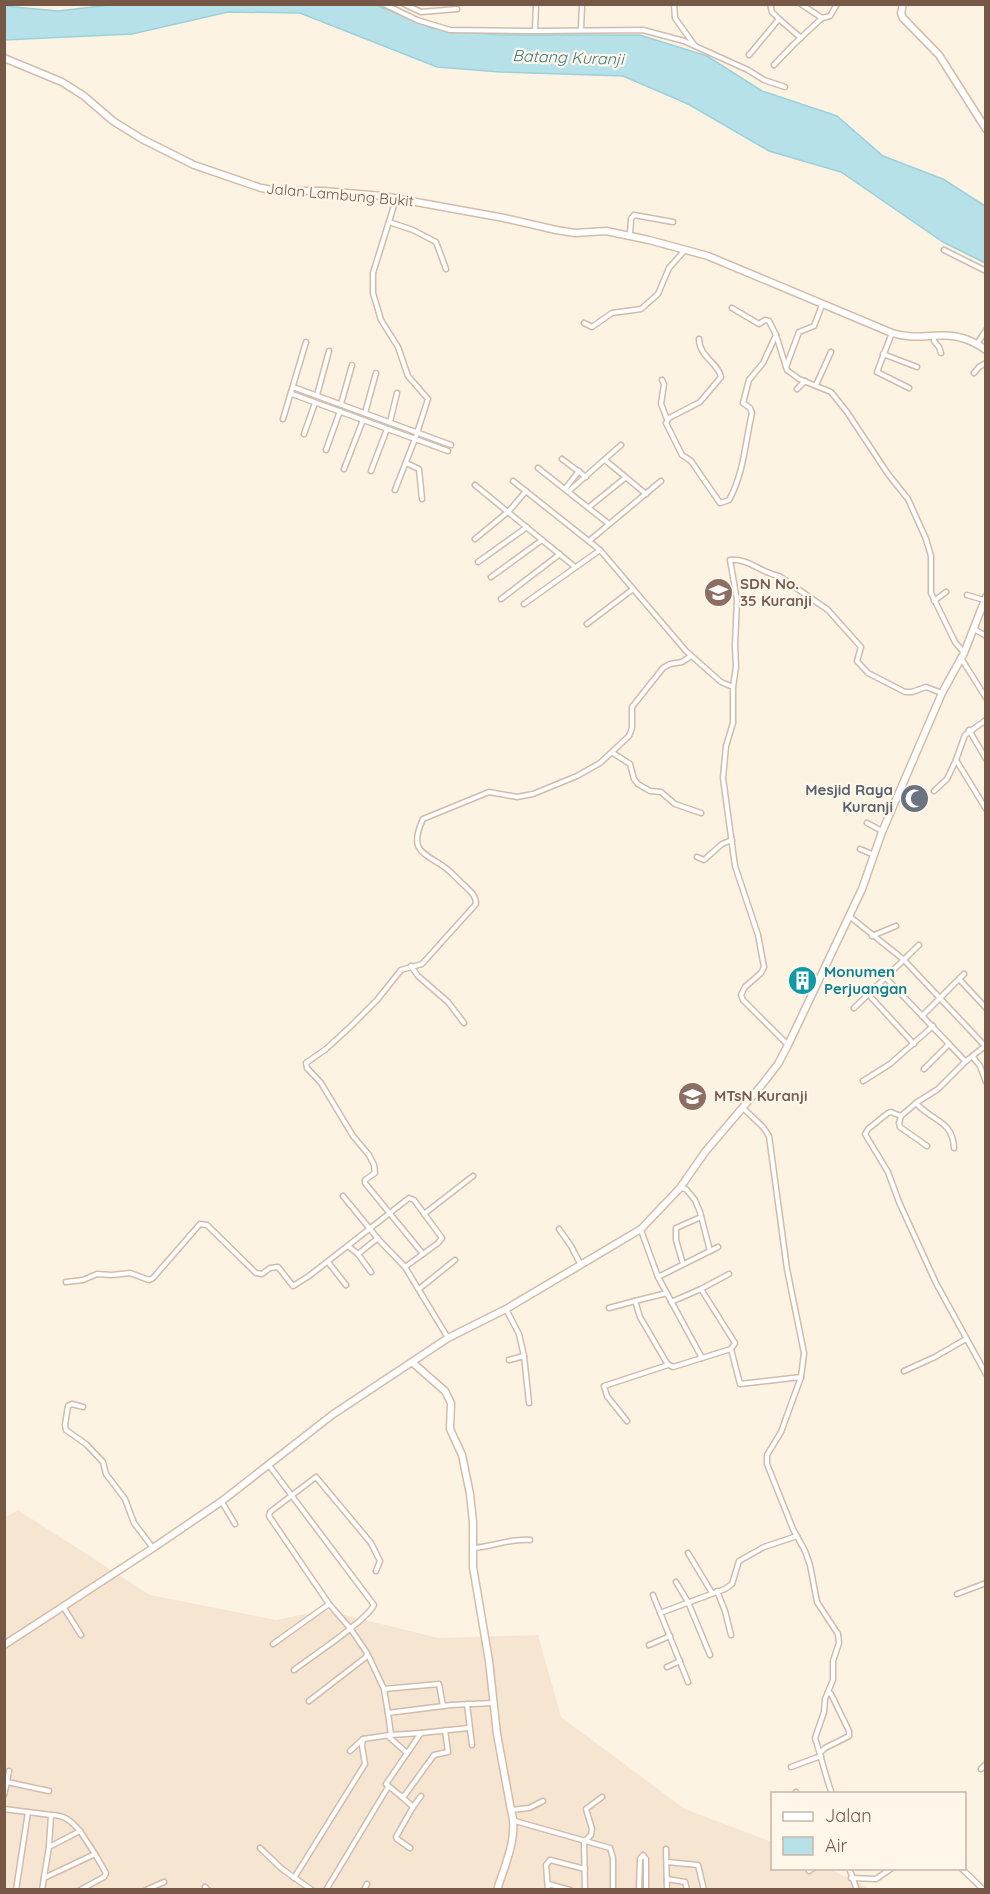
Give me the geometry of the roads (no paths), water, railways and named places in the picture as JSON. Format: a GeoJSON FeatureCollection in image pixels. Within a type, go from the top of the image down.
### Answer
{"type":"FeatureCollection","features":[{"type":"Feature","properties":{"kind":"street"},"geometry":{"type":"LineString","coordinates":[[384,4],[417,20],[450,30],[535,32],[581,29],[643,30],[695,46],[748,70],[764,80],[785,87]]}},
{"type":"Feature","properties":{"kind":"street"},"geometry":{"type":"LineString","coordinates":[[404,4],[421,12],[457,9]]}},
{"type":"Feature","properties":{"kind":"street"},"geometry":{"type":"LineString","coordinates":[[535,32],[536,4]]}},
{"type":"Feature","properties":{"kind":"street"},"geometry":{"type":"LineString","coordinates":[[581,29],[582,4]]}},
{"type":"Feature","properties":{"kind":"street"},"geometry":{"type":"LineString","coordinates":[[674,4],[675,18],[695,46]]}},
{"type":"Feature","properties":{"kind":"street"},"geometry":{"type":"LineString","coordinates":[[770,4],[772,12],[801,38]]}},
{"type":"Feature","properties":{"kind":"street"},"geometry":{"type":"LineString","coordinates":[[801,4],[822,18]]}},
{"type":"Feature","properties":{"kind":"street"},"geometry":{"type":"LineString","coordinates":[[774,65],[822,18],[830,16],[837,4]]}},
{"type":"Feature","properties":{"kind":"street"},"geometry":{"type":"LineString","coordinates":[[903,5],[901,14],[939,55],[986,129]]}},
{"type":"Feature","properties":{"kind":"street"},"geometry":{"type":"LineString","coordinates":[[749,55],[779,19]]}},
{"type":"Feature","properties":{"kind":"street","name":"Jalan Lambung Bukit"},"geometry":{"type":"LineString","coordinates":[[4,58],[62,82],[132,134],[194,165],[271,191],[323,191],[396,198],[567,232],[630,231],[708,256],[891,333],[910,337],[934,334],[952,335],[977,344],[986,350]]}},
{"type":"Feature","properties":{"kind":"street"},"geometry":{"type":"LineString","coordinates":[[395,490],[428,399],[408,376],[398,347],[381,320],[373,293],[372,273],[396,198]]}},
{"type":"Feature","properties":{"kind":"street"},"geometry":{"type":"LineString","coordinates":[[630,231],[631,218],[638,215],[673,222]]}},
{"type":"Feature","properties":{"kind":"street"},"geometry":{"type":"LineString","coordinates":[[389,222],[414,230],[436,242],[446,269]]}},
{"type":"Feature","properties":{"kind":"street"},"geometry":{"type":"LineString","coordinates":[[584,323],[592,327],[612,313],[641,309],[658,294],[669,268],[685,249]]}},
{"type":"Feature","properties":{"kind":"street"},"geometry":{"type":"LineString","coordinates":[[944,250],[986,271]]}},
{"type":"Feature","properties":{"kind":"street"},"geometry":{"type":"LineString","coordinates":[[786,367],[799,332],[814,326],[822,304]]}},
{"type":"Feature","properties":{"kind":"street"},"geometry":{"type":"LineString","coordinates":[[732,308],[759,324],[769,321],[776,334],[786,367],[792,374],[804,381],[831,392],[908,499],[926,538],[931,556],[930,587],[934,601],[986,698]]}},
{"type":"Feature","properties":{"kind":"street"},"geometry":{"type":"LineString","coordinates":[[977,344],[986,330]]}},
{"type":"Feature","properties":{"kind":"street"},"geometry":{"type":"LineString","coordinates":[[891,333],[877,369],[878,373],[909,387]]}},
{"type":"Feature","properties":{"kind":"street"},"geometry":{"type":"LineString","coordinates":[[662,380],[664,384],[660,404],[667,419],[666,423],[682,455],[691,461],[717,502],[723,503],[729,500],[739,479],[753,413],[743,403],[748,383],[763,363],[776,334]]}},
{"type":"Feature","properties":{"kind":"street"},"geometry":{"type":"LineString","coordinates":[[934,334],[934,341],[941,353]]}},
{"type":"Feature","properties":{"kind":"street"},"geometry":{"type":"LineString","coordinates":[[667,419],[700,402],[721,378],[720,373],[703,354],[699,339]]}},
{"type":"Feature","properties":{"kind":"street"},"geometry":{"type":"LineString","coordinates":[[283,419],[306,342]]}},
{"type":"Feature","properties":{"kind":"street"},"geometry":{"type":"LineString","coordinates":[[317,395],[329,351]]}},
{"type":"Feature","properties":{"kind":"street"},"geometry":{"type":"LineString","coordinates":[[816,385],[831,352]]}},
{"type":"Feature","properties":{"kind":"street"},"geometry":{"type":"LineString","coordinates":[[883,354],[917,367]]}},
{"type":"Feature","properties":{"kind":"street"},"geometry":{"type":"LineString","coordinates":[[974,373],[986,363]]}},
{"type":"Feature","properties":{"kind":"street"},"geometry":{"type":"LineString","coordinates":[[341,404],[352,365]]}},
{"type":"Feature","properties":{"kind":"street"},"geometry":{"type":"LineString","coordinates":[[365,413],[376,373]]}},
{"type":"Feature","properties":{"kind":"street"},"geometry":{"type":"LineString","coordinates":[[797,389],[804,381]]}},
{"type":"Feature","properties":{"kind":"street"},"geometry":{"type":"LineString","coordinates":[[293,387],[452,445]]}},
{"type":"Feature","properties":{"kind":"street"},"geometry":{"type":"LineString","coordinates":[[390,422],[397,393]]}},
{"type":"Feature","properties":{"kind":"street"},"geometry":{"type":"LineString","coordinates":[[291,394],[448,451]]}},
{"type":"Feature","properties":{"kind":"street"},"geometry":{"type":"LineString","coordinates":[[304,434],[315,403]]}},
{"type":"Feature","properties":{"kind":"street"},"geometry":{"type":"LineString","coordinates":[[326,450],[339,411]]}},
{"type":"Feature","properties":{"kind":"street"},"geometry":{"type":"LineString","coordinates":[[344,469],[363,420]]}},
{"type":"Feature","properties":{"kind":"street"},"geometry":{"type":"LineString","coordinates":[[371,471],[387,429]]}},
{"type":"Feature","properties":{"kind":"street"},"geometry":{"type":"LineString","coordinates":[[567,490],[586,477],[621,445]]}},
{"type":"Feature","properties":{"kind":"street"},"geometry":{"type":"LineString","coordinates":[[562,459],[586,477]]}},
{"type":"Feature","properties":{"kind":"street"},"geometry":{"type":"LineString","coordinates":[[605,460],[646,494]]}},
{"type":"Feature","properties":{"kind":"street"},"geometry":{"type":"LineString","coordinates":[[406,463],[419,469],[422,500]]}},
{"type":"Feature","properties":{"kind":"street"},"geometry":{"type":"LineString","coordinates":[[538,468],[609,524]]}},
{"type":"Feature","properties":{"kind":"street"},"geometry":{"type":"LineString","coordinates":[[567,490],[579,471]]}},
{"type":"Feature","properties":{"kind":"street"},"geometry":{"type":"LineString","coordinates":[[589,507],[625,478]]}},
{"type":"Feature","properties":{"kind":"street"},"geometry":{"type":"LineString","coordinates":[[513,481],[600,550],[691,656],[722,682],[733,687]]}},
{"type":"Feature","properties":{"kind":"street"},"geometry":{"type":"LineString","coordinates":[[589,541],[661,481]]}},
{"type":"Feature","properties":{"kind":"street"},"geometry":{"type":"LineString","coordinates":[[475,485],[575,567]]}},
{"type":"Feature","properties":{"kind":"street"},"geometry":{"type":"LineString","coordinates":[[475,539],[509,511],[526,491]]}},
{"type":"Feature","properties":{"kind":"street"},"geometry":{"type":"LineString","coordinates":[[478,562],[527,527]]}},
{"type":"Feature","properties":{"kind":"street"},"geometry":{"type":"LineString","coordinates":[[491,577],[542,540]]}},
{"type":"Feature","properties":{"kind":"street"},"geometry":{"type":"LineString","coordinates":[[524,604],[600,550]]}},
{"type":"Feature","properties":{"kind":"street"},"geometry":{"type":"LineString","coordinates":[[501,598],[560,554]]}},
{"type":"Feature","properties":{"kind":"street"},"geometry":{"type":"LineString","coordinates":[[788,1045],[743,1000],[741,995],[745,987],[761,973],[764,960],[735,866],[722,769],[733,723],[733,687],[736,668],[736,600],[730,560],[745,561],[770,575],[779,576],[828,610],[861,647],[857,661],[868,674],[904,692],[926,687],[942,693]]}},
{"type":"Feature","properties":{"kind":"street"},"geometry":{"type":"LineString","coordinates":[[587,624],[633,589]]}},
{"type":"Feature","properties":{"kind":"street"},"geometry":{"type":"LineString","coordinates":[[934,601],[946,592]]}},
{"type":"Feature","properties":{"kind":"street"},"geometry":{"type":"LineString","coordinates":[[4,1645],[64,1608],[222,1501],[332,1415],[448,1338],[506,1309],[641,1229],[680,1188],[705,1152],[778,1064],[788,1045],[875,855],[882,832],[942,693],[973,629],[985,598],[968,595]]}},
{"type":"Feature","properties":{"kind":"street"},"geometry":{"type":"LineString","coordinates":[[973,629],[986,636]]}},
{"type":"Feature","properties":{"kind":"street"},"geometry":{"type":"LineString","coordinates":[[423,1254],[364,1182],[375,1171],[369,1155],[353,1136],[321,1083],[306,1064],[350,1027],[377,1000],[401,970],[422,964],[476,904],[473,895],[447,869],[422,854],[418,846],[418,836],[423,819],[489,792],[517,797],[539,792],[577,776],[600,763],[629,736],[632,728],[632,707],[663,668],[682,662],[691,656]]}},
{"type":"Feature","properties":{"kind":"street"},"geometry":{"type":"LineString","coordinates":[[934,791],[947,779],[965,735],[986,720]]}},
{"type":"Feature","properties":{"kind":"street"},"geometry":{"type":"LineString","coordinates":[[969,730],[986,759]]}},
{"type":"Feature","properties":{"kind":"street"},"geometry":{"type":"LineString","coordinates":[[613,753],[630,764],[634,779],[648,790],[662,792],[675,804],[701,813]]}},
{"type":"Feature","properties":{"kind":"street"},"geometry":{"type":"LineString","coordinates":[[956,760],[986,809]]}},
{"type":"Feature","properties":{"kind":"street"},"geometry":{"type":"LineString","coordinates":[[867,823],[882,832]]}},
{"type":"Feature","properties":{"kind":"street"},"geometry":{"type":"LineString","coordinates":[[697,857],[704,860],[722,844],[732,840]]}},
{"type":"Feature","properties":{"kind":"street"},"geometry":{"type":"LineString","coordinates":[[860,849],[875,855]]}},
{"type":"Feature","properties":{"kind":"street"},"geometry":{"type":"LineString","coordinates":[[848,915],[903,959],[985,1046],[938,1089],[901,1116],[900,1127],[927,1146]]}},
{"type":"Feature","properties":{"kind":"street"},"geometry":{"type":"LineString","coordinates":[[872,936],[896,926]]}},
{"type":"Feature","properties":{"kind":"street"},"geometry":{"type":"LineString","coordinates":[[854,1008],[919,945]]}},
{"type":"Feature","properties":{"kind":"street"},"geometry":{"type":"LineString","coordinates":[[411,966],[418,976],[448,1002],[464,1023]]}},
{"type":"Feature","properties":{"kind":"street"},"geometry":{"type":"LineString","coordinates":[[922,1016],[964,974]]}},
{"type":"Feature","properties":{"kind":"street"},"geometry":{"type":"LineString","coordinates":[[885,977],[965,1062]]}},
{"type":"Feature","properties":{"kind":"street"},"geometry":{"type":"LineString","coordinates":[[960,979],[986,1008]]}},
{"type":"Feature","properties":{"kind":"street"},"geometry":{"type":"LineString","coordinates":[[868,994],[914,1044]]}},
{"type":"Feature","properties":{"kind":"street"},"geometry":{"type":"LineString","coordinates":[[863,1082],[890,1064],[933,1026]]}},
{"type":"Feature","properties":{"kind":"street"},"geometry":{"type":"LineString","coordinates":[[924,1069],[950,1044]]}},
{"type":"Feature","properties":{"kind":"street"},"geometry":{"type":"LineString","coordinates":[[973,1057],[980,1066],[986,1082]]}},
{"type":"Feature","properties":{"kind":"street"},"geometry":{"type":"LineString","coordinates":[[916,1103],[923,1112],[945,1125],[954,1138],[954,1148]]}},
{"type":"Feature","properties":{"kind":"street"},"geometry":{"type":"LineString","coordinates":[[742,1108],[746,1109],[769,1136],[788,1269],[804,1353],[801,1377],[782,1432],[767,1455],[767,1464],[810,1565],[817,1602],[838,1634],[839,1642],[833,1661],[834,1672],[815,1738],[831,1792]]}},
{"type":"Feature","properties":{"kind":"street"},"geometry":{"type":"LineString","coordinates":[[901,1116],[888,1113],[868,1129],[866,1137],[888,1172],[931,1272],[986,1374]]}},
{"type":"Feature","properties":{"kind":"street"},"geometry":{"type":"LineString","coordinates":[[424,1214],[473,1176]]}},
{"type":"Feature","properties":{"kind":"street"},"geometry":{"type":"LineString","coordinates":[[680,1188],[686,1189],[691,1194],[701,1218],[710,1251]]}},
{"type":"Feature","properties":{"kind":"street"},"geometry":{"type":"LineString","coordinates":[[343,1196],[405,1267],[448,1338]]}},
{"type":"Feature","properties":{"kind":"street"},"geometry":{"type":"LineString","coordinates":[[66,1282],[83,1280],[97,1274],[130,1273],[149,1280],[202,1224],[207,1225],[256,1273],[259,1275],[270,1268],[278,1267],[293,1286],[328,1262],[409,1198],[414,1200],[442,1238],[405,1267]]}},
{"type":"Feature","properties":{"kind":"street"},"geometry":{"type":"LineString","coordinates":[[683,1264],[676,1240],[676,1228],[701,1218]]}},
{"type":"Feature","properties":{"kind":"street"},"geometry":{"type":"LineString","coordinates":[[559,1229],[581,1266]]}},
{"type":"Feature","properties":{"kind":"street"},"geometry":{"type":"LineString","coordinates":[[641,1229],[658,1277],[702,1358]]}},
{"type":"Feature","properties":{"kind":"street"},"geometry":{"type":"LineString","coordinates":[[358,1254],[378,1238]]}},
{"type":"Feature","properties":{"kind":"street"},"geometry":{"type":"LineString","coordinates":[[348,1246],[358,1254],[371,1272]]}},
{"type":"Feature","properties":{"kind":"street"},"geometry":{"type":"LineString","coordinates":[[658,1277],[718,1247]]}},
{"type":"Feature","properties":{"kind":"street"},"geometry":{"type":"LineString","coordinates":[[419,1289],[454,1260]]}},
{"type":"Feature","properties":{"kind":"street"},"geometry":{"type":"LineString","coordinates":[[328,1262],[346,1285]]}},
{"type":"Feature","properties":{"kind":"street"},"geometry":{"type":"LineString","coordinates":[[671,1302],[729,1274]]}},
{"type":"Feature","properties":{"kind":"street"},"geometry":{"type":"LineString","coordinates":[[627,1421],[607,1396],[604,1386],[668,1365],[673,1367],[731,1349],[735,1343],[701,1289]]}},
{"type":"Feature","properties":{"kind":"street"},"geometry":{"type":"LineString","coordinates":[[609,1308],[667,1293]]}},
{"type":"Feature","properties":{"kind":"street"},"geometry":{"type":"LineString","coordinates":[[635,1301],[640,1317],[668,1365]]}},
{"type":"Feature","properties":{"kind":"street"},"geometry":{"type":"LineString","coordinates":[[506,1309],[519,1334],[524,1356],[528,1403]]}},
{"type":"Feature","properties":{"kind":"street"},"geometry":{"type":"LineString","coordinates":[[904,1371],[966,1339]]}},
{"type":"Feature","properties":{"kind":"street"},"geometry":{"type":"LineString","coordinates":[[731,1349],[740,1384],[801,1377]]}},
{"type":"Feature","properties":{"kind":"street"},"geometry":{"type":"LineString","coordinates":[[509,1360],[524,1356]]}},
{"type":"Feature","properties":{"kind":"street"},"geometry":{"type":"LineString","coordinates":[[413,1363],[445,1391],[451,1403],[450,1429],[462,1455],[470,1494],[473,1522],[473,1567],[486,1639],[497,1734],[514,1821],[510,1849],[497,1890]]}},
{"type":"Feature","properties":{"kind":"street"},"geometry":{"type":"LineString","coordinates":[[84,1407],[72,1404],[68,1406],[66,1431],[86,1444],[103,1462],[106,1474],[125,1499],[134,1523],[153,1548]]}},
{"type":"Feature","properties":{"kind":"street"},"geometry":{"type":"LineString","coordinates":[[268,1464],[374,1605],[350,1628],[294,1670]]}},
{"type":"Feature","properties":{"kind":"street"},"geometry":{"type":"LineString","coordinates":[[376,1571],[380,1561],[371,1543],[316,1477],[272,1510],[269,1516],[329,1604],[350,1628],[367,1653],[384,1689],[389,1735],[407,1754]]}},
{"type":"Feature","properties":{"kind":"street"},"geometry":{"type":"LineString","coordinates":[[222,1501],[236,1524]]}},
{"type":"Feature","properties":{"kind":"street"},"geometry":{"type":"LineString","coordinates":[[660,1613],[732,1584],[739,1561],[764,1547],[797,1536]]}},
{"type":"Feature","properties":{"kind":"street"},"geometry":{"type":"LineString","coordinates":[[472,1548],[490,1547],[516,1539],[530,1540]]}},
{"type":"Feature","properties":{"kind":"street"},"geometry":{"type":"LineString","coordinates":[[688,1553],[712,1593]]}},
{"type":"Feature","properties":{"kind":"street"},"geometry":{"type":"LineString","coordinates":[[676,1582],[688,1602],[710,1655]]}},
{"type":"Feature","properties":{"kind":"street"},"geometry":{"type":"LineString","coordinates":[[957,1594],[986,1583]]}},
{"type":"Feature","properties":{"kind":"street"},"geometry":{"type":"LineString","coordinates":[[717,1591],[731,1635]]}},
{"type":"Feature","properties":{"kind":"street"},"geometry":{"type":"LineString","coordinates":[[653,1595],[688,1682]]}},
{"type":"Feature","properties":{"kind":"street"},"geometry":{"type":"LineString","coordinates":[[273,1644],[329,1604]]}},
{"type":"Feature","properties":{"kind":"street"},"geometry":{"type":"LineString","coordinates":[[64,1608],[81,1635]]}},
{"type":"Feature","properties":{"kind":"street"},"geometry":{"type":"LineString","coordinates":[[649,1645],[670,1636]]}},
{"type":"Feature","properties":{"kind":"street"},"geometry":{"type":"LineString","coordinates":[[309,1701],[366,1657],[367,1653]]}},
{"type":"Feature","properties":{"kind":"street"},"geometry":{"type":"LineString","coordinates":[[667,1667],[680,1661]]}},
{"type":"Feature","properties":{"kind":"street"},"geometry":{"type":"LineString","coordinates":[[384,1689],[439,1684],[443,1706]]}},
{"type":"Feature","properties":{"kind":"street"},"geometry":{"type":"LineString","coordinates":[[791,1767],[821,1754],[825,1748],[849,1736],[849,1731],[834,1699],[828,1692]]}},
{"type":"Feature","properties":{"kind":"street"},"geometry":{"type":"LineString","coordinates":[[388,1713],[443,1706],[494,1703]]}},
{"type":"Feature","properties":{"kind":"street"},"geometry":{"type":"LineString","coordinates":[[466,1704],[472,1745]]}},
{"type":"Feature","properties":{"kind":"street"},"geometry":{"type":"LineString","coordinates":[[350,1751],[363,1739],[468,1728]]}},
{"type":"Feature","properties":{"kind":"street"},"geometry":{"type":"LineString","coordinates":[[402,1797],[434,1755],[447,1752],[445,1730]]}},
{"type":"Feature","properties":{"kind":"street"},"geometry":{"type":"LineString","coordinates":[[326,1890],[388,1787],[386,1784],[422,1732]]}},
{"type":"Feature","properties":{"kind":"street"},"geometry":{"type":"LineString","coordinates":[[294,1878],[365,1764],[363,1739]]}},
{"type":"Feature","properties":{"kind":"street"},"geometry":{"type":"LineString","coordinates":[[981,1769],[986,1764]]}},
{"type":"Feature","properties":{"kind":"street"},"geometry":{"type":"LineString","coordinates":[[4,1795],[9,1771]]}},
{"type":"Feature","properties":{"kind":"street"},"geometry":{"type":"LineString","coordinates":[[7,1782],[49,1791]]}},
{"type":"Feature","properties":{"kind":"street"},"geometry":{"type":"LineString","coordinates":[[388,1787],[413,1807]]}},
{"type":"Feature","properties":{"kind":"street"},"geometry":{"type":"LineString","coordinates":[[410,1848],[396,1837],[421,1796]]}},
{"type":"Feature","properties":{"kind":"street"},"geometry":{"type":"LineString","coordinates":[[584,1841],[591,1835],[592,1829],[586,1809],[602,1797]]}},
{"type":"Feature","properties":{"kind":"street"},"geometry":{"type":"LineString","coordinates":[[511,1810],[529,1808],[543,1802]]}},
{"type":"Feature","properties":{"kind":"street"},"geometry":{"type":"LineString","coordinates":[[4,1809],[61,1815],[80,1831],[106,1873],[104,1877],[80,1890]]}},
{"type":"Feature","properties":{"kind":"street"},"geometry":{"type":"LineString","coordinates":[[16,1890],[28,1812]]}},
{"type":"Feature","properties":{"kind":"street"},"geometry":{"type":"LineString","coordinates":[[42,1890],[51,1815]]}},
{"type":"Feature","properties":{"kind":"street"},"geometry":{"type":"LineString","coordinates":[[514,1821],[610,1848],[613,1858],[613,1890]]}},
{"type":"Feature","properties":{"kind":"street"},"geometry":{"type":"LineString","coordinates":[[49,1846],[80,1831]]}},
{"type":"Feature","properties":{"kind":"street"},"geometry":{"type":"LineString","coordinates":[[584,1841],[585,1890]]}},
{"type":"Feature","properties":{"kind":"street"},"geometry":{"type":"LineString","coordinates":[[260,1848],[282,1869],[312,1890]]}},
{"type":"Feature","properties":{"kind":"street"},"geometry":{"type":"LineString","coordinates":[[666,1849],[667,1890]]}},
{"type":"Feature","properties":{"kind":"street"},"geometry":{"type":"LineString","coordinates":[[44,1878],[95,1854]]}},
{"type":"Feature","properties":{"kind":"street"},"geometry":{"type":"LineString","coordinates":[[639,1890],[642,1855],[646,1859],[646,1890]]}},
{"type":"Feature","properties":{"kind":"street"},"geometry":{"type":"LineString","coordinates":[[570,1890],[548,1887],[546,1865],[550,1860],[585,1869]]}},
{"type":"Feature","properties":{"kind":"street"},"geometry":{"type":"LineString","coordinates":[[667,1862],[698,1865],[704,1890]]}},
{"type":"Feature","properties":{"kind":"street"},"geometry":{"type":"LineString","coordinates":[[849,1870],[857,1890]]}},
{"type":"Feature","properties":{"kind":"street"},"geometry":{"type":"LineString","coordinates":[[851,1878],[876,1879],[890,1870]]}},
{"type":"Feature","properties":{"kind":"street"},"geometry":{"type":"LineString","coordinates":[[962,1870],[984,1890]]}},
{"type":"Feature","properties":{"kind":"street"},"geometry":{"type":"LineString","coordinates":[[667,1880],[685,1882],[687,1890]]}},
{"type":"Feature","properties":{"kind":"street"},"geometry":{"type":"LineString","coordinates":[[146,1890],[164,1882]]}},
{"type":"Feature","properties":{"kind":"street"},"geometry":{"type":"LineString","coordinates":[[364,1890],[367,1884]]}},
{"type":"Feature","properties":{"kind":"water","name":"Batang Kuranji"},"geometry":{"type":"Polygon","coordinates":[[[118,4],[376,5],[432,28],[497,35],[640,35],[707,56],[762,91],[837,116],[883,156],[943,179],[985,206],[985,263],[943,242],[841,172],[769,151],[688,104],[623,76],[500,72],[437,67],[300,13],[228,12],[132,34],[5,40],[5,6],[58,11],[118,4]]]}},
{"type":"Feature","properties":{"kind":"place","name":"SDN No. 35 Kuranji"},"geometry":{"type":"Point","coordinates":[719,593]}},
{"type":"Feature","properties":{"kind":"place","name":"Mesjid Raya Kuranji"},"geometry":{"type":"Point","coordinates":[914,799]}},
{"type":"Feature","properties":{"kind":"place","name":"Monumen Perjuangan"},"geometry":{"type":"Point","coordinates":[803,981]}},
{"type":"Feature","properties":{"kind":"place","name":"MTsN Kuranji"},"geometry":{"type":"Point","coordinates":[693,1096]}}]}
